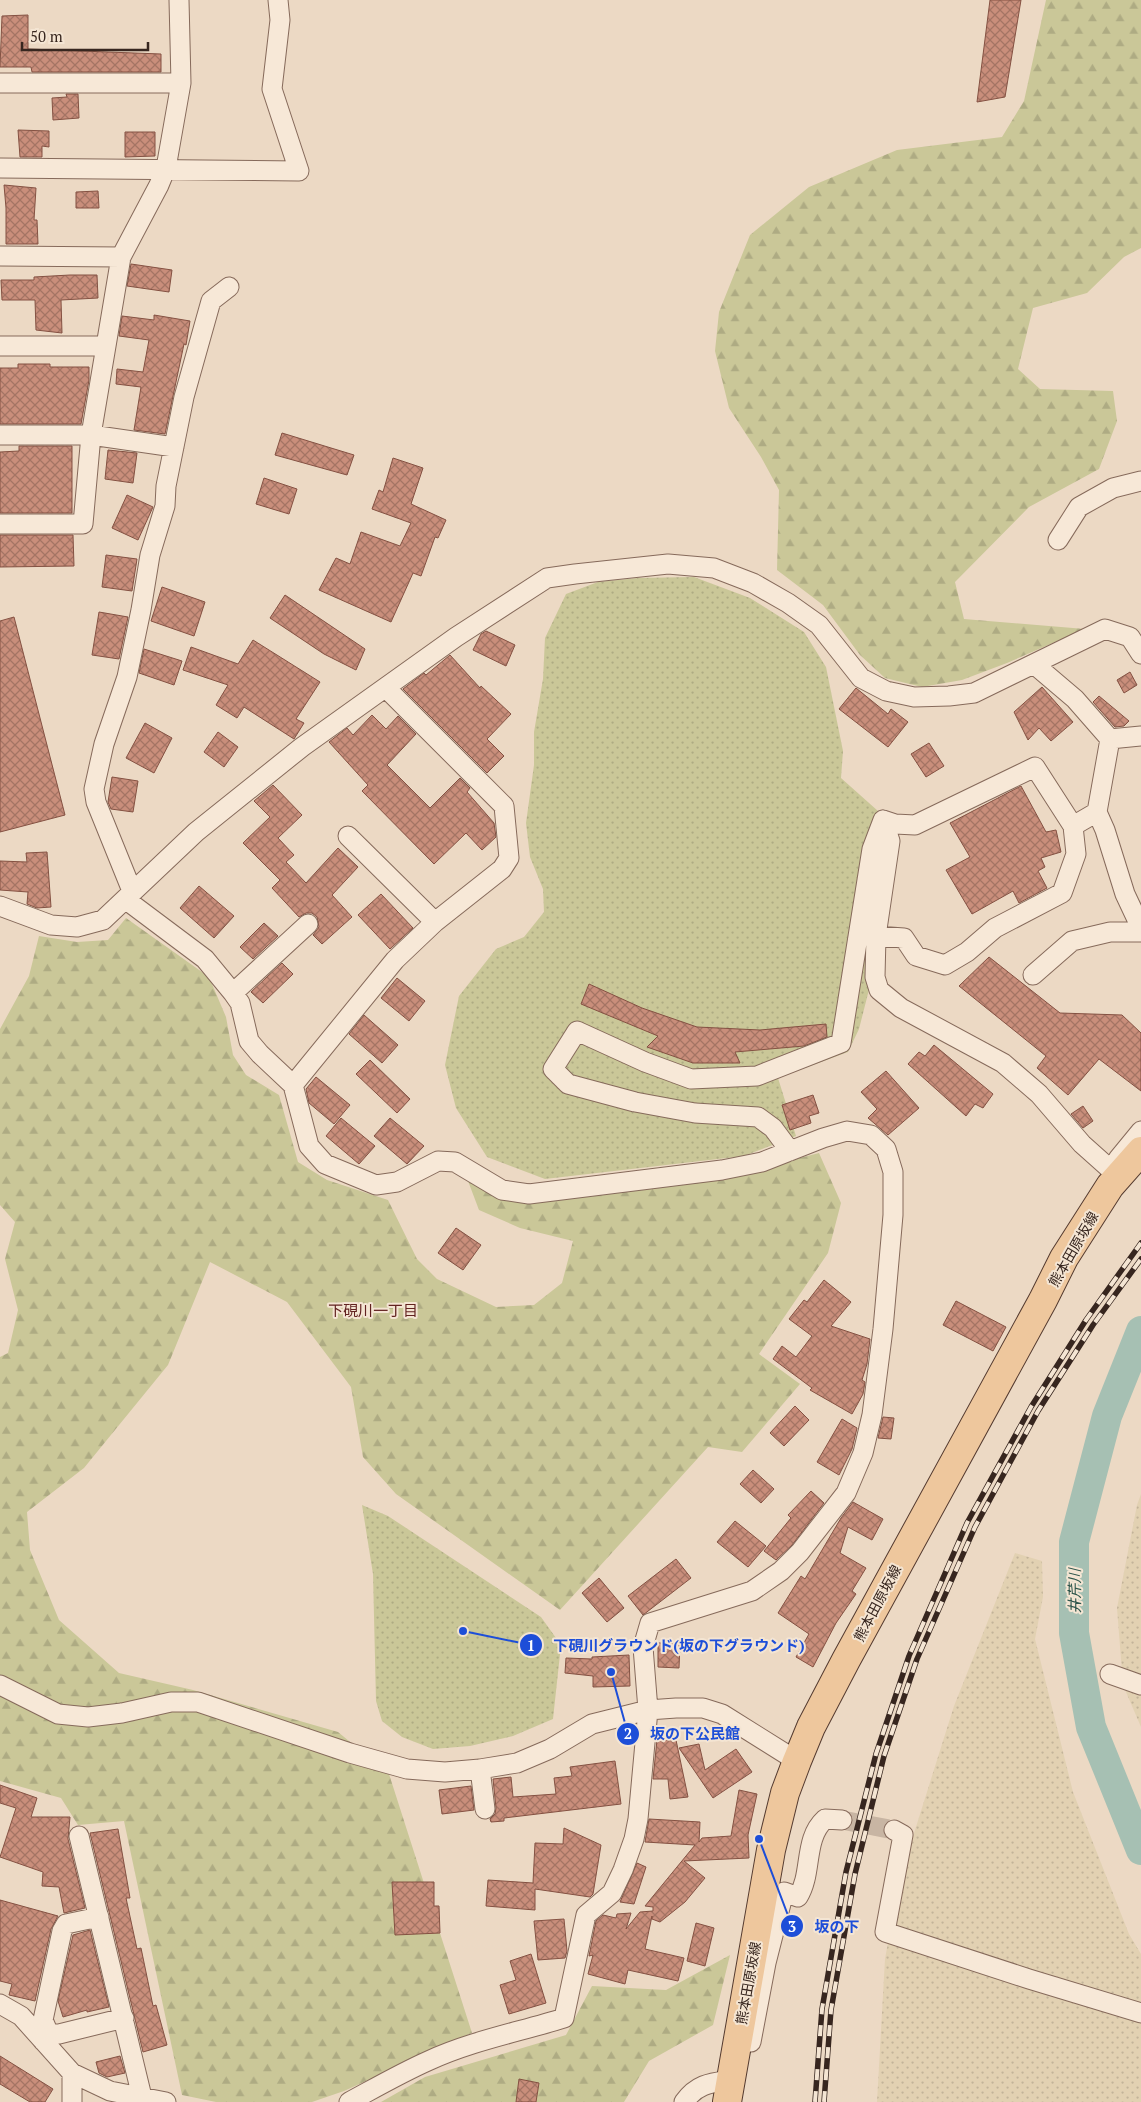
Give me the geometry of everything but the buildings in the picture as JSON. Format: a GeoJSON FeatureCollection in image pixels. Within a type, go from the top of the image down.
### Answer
{"type":"FeatureCollection","features":[{"type":"Feature","properties":{"kind":"main road","name":"熊本田原坂線"},"geometry":{"type":"LineString","coordinates":[[733,2095],[759,1966],[771,1850],[785,1793],[811,1727],[1064,1258],[1110,1186],[1141,1150]]}},
{"type":"Feature","properties":{"kind":"street"},"geometry":{"type":"LineString","coordinates":[[0,524],[83,524],[91,435],[121,257],[160,185],[166,168],[181,83],[179,0]]}},
{"type":"Feature","properties":{"kind":"street"},"geometry":{"type":"LineString","coordinates":[[0,168],[166,168],[299,171],[272,89],[280,20],[278,0]]}},
{"type":"Feature","properties":{"kind":"street"},"geometry":{"type":"LineString","coordinates":[[0,83],[181,83]]}},
{"type":"Feature","properties":{"kind":"street"},"geometry":{"type":"LineString","coordinates":[[0,256],[121,257]]}},
{"type":"Feature","properties":{"kind":"street"},"geometry":{"type":"LineString","coordinates":[[229,287],[211,301],[186,388],[166,486],[165,506],[150,555],[142,610],[127,677],[104,744],[94,789],[96,802],[128,895],[205,960],[233,993],[240,1003],[249,1041],[293,1085],[309,1146],[325,1164],[376,1185],[397,1182],[438,1161],[455,1162],[502,1190],[529,1194],[722,1170],[762,1162],[847,1131],[871,1135],[886,1149],[893,1172],[893,1215],[883,1329],[872,1415],[863,1453],[846,1493],[800,1552],[781,1571],[752,1591],[650,1623],[643,1647],[648,1710],[638,1818],[634,1839],[623,1870],[612,1893],[586,1915],[564,2018],[484,2040],[429,2060],[349,2102]]}},
{"type":"Feature","properties":{"kind":"street"},"geometry":{"type":"LineString","coordinates":[[0,346],[105,346]]}},
{"type":"Feature","properties":{"kind":"street"},"geometry":{"type":"LineString","coordinates":[[0,434],[91,435],[174,447]]}},
{"type":"Feature","properties":{"kind":"street"},"geometry":{"type":"LineString","coordinates":[[1058,540],[1080,507],[1113,488],[1141,481]]}},
{"type":"Feature","properties":{"kind":"street"},"geometry":{"type":"LineString","coordinates":[[0,906],[51,925],[77,927],[103,920],[196,832],[302,747],[456,637],[547,578],[668,564],[714,568],[753,583],[819,624],[860,678],[886,691],[914,696],[949,696],[974,693],[1035,665],[1105,629],[1130,637],[1141,654]]}},
{"type":"Feature","properties":{"kind":"street"},"geometry":{"type":"LineString","coordinates":[[1035,665],[1075,699],[1110,739]]}},
{"type":"Feature","properties":{"kind":"street"},"geometry":{"type":"LineString","coordinates":[[293,1085],[395,960],[435,922],[502,869],[509,858],[504,806],[386,688]]}},
{"type":"Feature","properties":{"kind":"street"},"geometry":{"type":"LineString","coordinates":[[1110,739],[1141,736]]}},
{"type":"Feature","properties":{"kind":"street"},"geometry":{"type":"LineString","coordinates":[[1110,739],[1097,812],[1105,830],[1125,894],[1141,928]]}},
{"type":"Feature","properties":{"kind":"street"},"geometry":{"type":"LineString","coordinates":[[876,936],[904,938],[916,956],[946,965],[968,952],[995,928],[1062,892],[1076,854],[1074,826],[1034,767],[915,825],[895,824],[883,820]]}},
{"type":"Feature","properties":{"kind":"street"},"geometry":{"type":"LineString","coordinates":[[1074,826],[1097,812]]}},
{"type":"Feature","properties":{"kind":"street"},"geometry":{"type":"LineString","coordinates":[[883,820],[890,841],[876,936],[875,976],[880,990],[900,1008],[1003,1063],[1039,1094],[1082,1144],[1110,1169]]}},
{"type":"Feature","properties":{"kind":"street"},"geometry":{"type":"LineString","coordinates":[[790,1151],[773,1128],[758,1118],[695,1113],[635,1102],[568,1084],[553,1069],[577,1031],[645,1062],[691,1079],[757,1076],[841,1043],[872,849],[883,820]]}},
{"type":"Feature","properties":{"kind":"street"},"geometry":{"type":"LineString","coordinates":[[348,836],[435,922]]}},
{"type":"Feature","properties":{"kind":"street"},"geometry":{"type":"LineString","coordinates":[[233,993],[308,924]]}},
{"type":"Feature","properties":{"kind":"street"},"geometry":{"type":"LineString","coordinates":[[1033,976],[1072,941],[1110,932],[1141,932]]}},
{"type":"Feature","properties":{"kind":"street"},"geometry":{"type":"LineString","coordinates":[[1087,1200],[1141,1131]]}},
{"type":"Feature","properties":{"kind":"street"},"geometry":{"type":"LineString","coordinates":[[1110,1674],[1141,1685]]}},
{"type":"Feature","properties":{"kind":"street"},"geometry":{"type":"LineString","coordinates":[[0,1685],[58,1714],[88,1717],[122,1714],[171,1702],[198,1702],[350,1753],[407,1769],[445,1772],[516,1763],[550,1749],[592,1724],[648,1710],[702,1708],[722,1714],[797,1761]]}},
{"type":"Feature","properties":{"kind":"street"},"geometry":{"type":"LineString","coordinates":[[480,1769],[485,1809]]}},
{"type":"Feature","properties":{"kind":"street"},"geometry":{"type":"LineString","coordinates":[[759,1966],[784,1892],[798,1897],[804,1887],[811,1845],[817,1826],[825,1819],[842,1820]]}},
{"type":"Feature","properties":{"kind":"street"},"geometry":{"type":"LineString","coordinates":[[894,1830],[903,1835],[885,1932],[1038,1982],[1141,2013]]}},
{"type":"Feature","properties":{"kind":"street"},"geometry":{"type":"LineString","coordinates":[[80,1836],[142,2097]]}},
{"type":"Feature","properties":{"kind":"street"},"geometry":{"type":"LineString","coordinates":[[46,2037],[43,2020],[62,1931],[66,1924],[99,1918]]}},
{"type":"Feature","properties":{"kind":"street"},"geometry":{"type":"LineString","coordinates":[[0,2004],[21,2016],[46,2037],[72,2072],[110,2090],[166,2102]]}},
{"type":"Feature","properties":{"kind":"street"},"geometry":{"type":"LineString","coordinates":[[46,2037],[124,2018]]}},
{"type":"Feature","properties":{"kind":"street"},"geometry":{"type":"LineString","coordinates":[[72,2072],[72,2102]]}},
{"type":"Feature","properties":{"kind":"street"},"geometry":{"type":"LineString","coordinates":[[684,2102],[705,2084],[733,2095]]}},
{"type":"Feature","properties":{"kind":"shaded area"},"geometry":{"type":"Polygon","coordinates":[[[1141,1494],[1141,1727],[1123,1685],[1117,1608],[1137,1505],[1141,1494]]]}},
{"type":"Feature","properties":{"kind":"shaded area"},"geometry":{"type":"Polygon","coordinates":[[[1015,1553],[1042,1561],[1043,1597],[1035,1639],[1073,1792],[1129,1934],[1141,1954],[1141,2102],[877,2102],[885,1959],[899,1881],[954,1706],[1015,1553]]]}},
{"type":"Feature","properties":{"kind":"green space"},"geometry":{"type":"Polygon","coordinates":[[[1046,0],[1141,0],[1141,248],[1124,257],[1087,293],[1033,308],[1018,369],[1040,389],[1113,391],[1117,421],[1099,469],[1029,507],[955,582],[964,619],[1085,629],[1007,663],[962,680],[922,687],[885,678],[860,655],[823,605],[777,570],[779,490],[761,457],[729,408],[715,351],[719,312],[750,235],[809,187],[897,150],[1002,137],[1024,101],[1046,0]]]}},
{"type":"Feature","properties":{"kind":"green space"},"geometry":{"type":"Polygon","coordinates":[[[694,577],[750,598],[804,632],[826,667],[843,751],[841,778],[878,811],[896,843],[874,970],[859,1029],[848,1052],[778,1078],[796,1136],[744,1156],[545,1179],[487,1157],[456,1108],[445,1065],[459,996],[496,949],[524,937],[544,912],[543,889],[530,857],[526,823],[534,765],[534,732],[543,679],[545,638],[566,594],[598,582],[638,578],[694,577]]]}},
{"type":"Feature","properties":{"kind":"green space"},"geometry":{"type":"Polygon","coordinates":[[[126,918],[209,977],[226,1017],[233,1055],[246,1075],[279,1095],[298,1162],[327,1180],[388,1200],[417,1259],[437,1279],[496,1307],[534,1305],[562,1283],[573,1241],[520,1228],[479,1210],[468,1181],[495,1193],[726,1177],[819,1153],[841,1203],[828,1253],[759,1354],[800,1384],[742,1452],[708,1447],[560,1610],[396,1494],[363,1457],[351,1387],[287,1302],[210,1262],[168,1365],[84,1468],[27,1512],[30,1550],[59,1620],[119,1673],[193,1690],[338,1732],[389,1774],[472,2033],[344,2091],[312,2102],[216,2102],[182,2095],[124,1821],[78,1825],[61,1798],[0,1781],[0,1357],[8,1353],[18,1310],[5,1259],[15,1222],[0,1205],[0,1029],[29,976],[39,936],[77,942],[108,940],[126,918]]]}},
{"type":"Feature","properties":{"kind":"green space"},"geometry":{"type":"Polygon","coordinates":[[[362,1505],[388,1516],[541,1617],[561,1645],[553,1719],[513,1736],[470,1746],[433,1749],[402,1737],[382,1721],[376,1701],[373,1574],[362,1505]]]}},
{"type":"Feature","properties":{"kind":"green space"},"geometry":{"type":"Polygon","coordinates":[[[730,1955],[713,2025],[649,2061],[624,2102],[381,2102],[425,2077],[566,2035],[592,1986],[666,1990],[730,1955]]]}},
{"type":"Feature","properties":{"kind":"waterway","name":"井芹川"},"geometry":{"type":"LineString","coordinates":[[1141,1331],[1107,1416],[1074,1542],[1074,1633],[1091,1727],[1141,1850]]}},
{"type":"Feature","properties":{"kind":"tunnel"},"geometry":{"type":"LineString","coordinates":[[842,1820],[894,1830]]}},
{"type":"Feature","properties":{"kind":"railway"},"geometry":{"type":"LineString","coordinates":[[815,2102],[822,2009],[846,1872],[876,1754],[909,1656],[967,1523],[1031,1407],[1086,1320],[1141,1243]]}},
{"type":"Feature","properties":{"kind":"railway"},"geometry":{"type":"LineString","coordinates":[[824,2102],[831,2010],[855,1874],[884,1756],[917,1659],[975,1527],[1038,1411],[1093,1325],[1141,1259]]}},
{"type":"Feature","properties":{"kind":"place","name":"下硯川グラウンド(坂の下グラウンド)"},"geometry":{"type":"Point","coordinates":[463,1631]}},
{"type":"Feature","properties":{"kind":"place","name":"坂の下公民館"},"geometry":{"type":"Point","coordinates":[611,1672]}},
{"type":"Feature","properties":{"kind":"place","name":"坂の下"},"geometry":{"type":"Point","coordinates":[759,1839]}},
{"type":"Feature","properties":{"kind":"district","name":"下硯川一丁目"},"geometry":{"type":"Point","coordinates":[373,1310]}}]}
